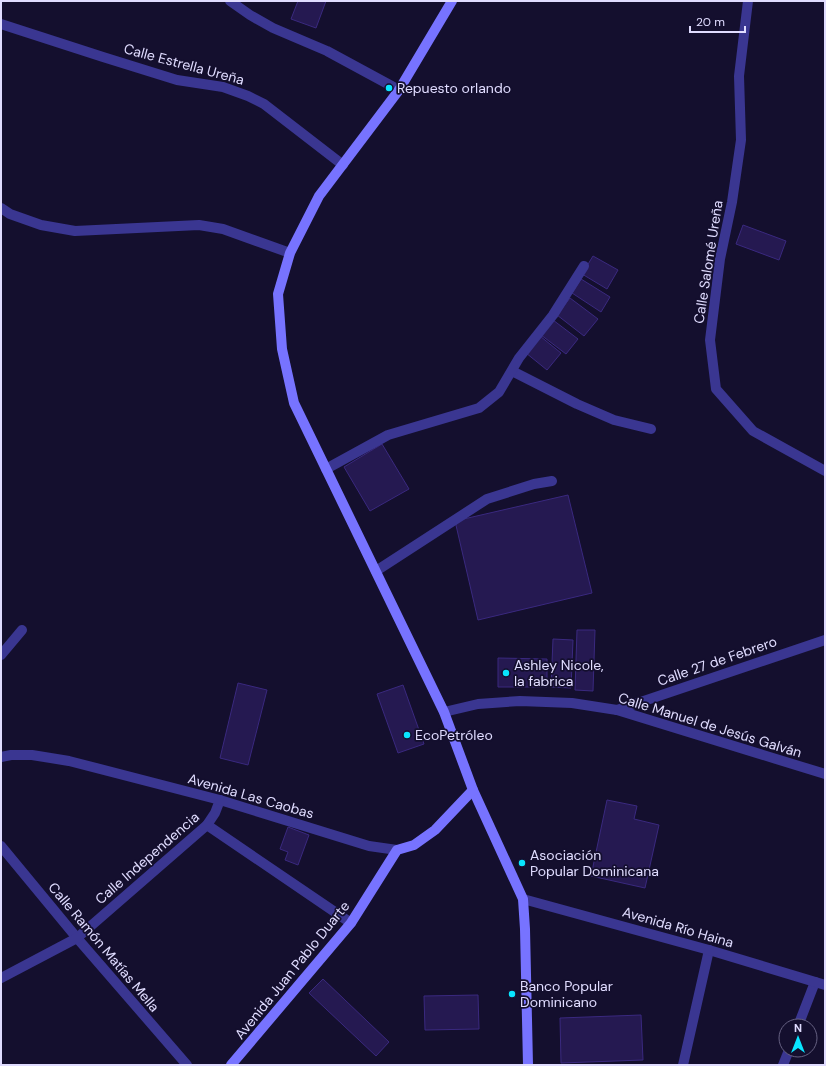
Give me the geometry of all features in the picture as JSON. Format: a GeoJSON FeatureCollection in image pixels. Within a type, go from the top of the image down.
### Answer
{"type":"FeatureCollection","features":[{"type":"Feature","properties":{"kind":"main road"},"geometry":{"type":"LineString","coordinates":[[452,1],[399,90],[319,196],[290,253],[278,294],[282,349],[294,403],[444,712],[473,790],[523,899],[528,1065]]}},
{"type":"Feature","properties":{"kind":"main road","name":"Avenida Las Caobas"},"geometry":{"type":"LineString","coordinates":[[397,850],[414,845],[435,830],[473,790]]}},
{"type":"Feature","properties":{"kind":"main road","name":"Avenida Juan Pablo Duarte"},"geometry":{"type":"LineString","coordinates":[[231,1065],[351,923],[397,850]]}},
{"type":"Feature","properties":{"kind":"street"},"geometry":{"type":"LineString","coordinates":[[230,1],[250,15],[273,28],[327,51],[399,90]]}},
{"type":"Feature","properties":{"kind":"street","name":"Calle Salomé Ureña"},"geometry":{"type":"LineString","coordinates":[[748,1],[738,76],[741,140],[732,202],[720,259],[710,340],[716,389],[753,431],[825,471]]}},
{"type":"Feature","properties":{"kind":"street","name":"Calle Estrella Ureña"},"geometry":{"type":"LineString","coordinates":[[1,24],[103,58],[177,80],[223,87],[248,96],[264,104],[342,165]]}},
{"type":"Feature","properties":{"kind":"street"},"geometry":{"type":"LineString","coordinates":[[1,208],[10,214],[41,225],[76,231],[199,225],[222,229],[290,253]]}},
{"type":"Feature","properties":{"kind":"street"},"geometry":{"type":"LineString","coordinates":[[326,469],[388,434],[479,408],[499,392],[519,358],[553,315],[584,266]]}},
{"type":"Feature","properties":{"kind":"street"},"geometry":{"type":"LineString","coordinates":[[512,371],[614,420],[651,429]]}},
{"type":"Feature","properties":{"kind":"street"},"geometry":{"type":"LineString","coordinates":[[376,571],[487,499],[534,484],[552,481]]}},
{"type":"Feature","properties":{"kind":"street"},"geometry":{"type":"LineString","coordinates":[[1,655],[22,630]]}},
{"type":"Feature","properties":{"kind":"street","name":"Calle 27 de Febrero"},"geometry":{"type":"LineString","coordinates":[[617,710],[825,640]]}},
{"type":"Feature","properties":{"kind":"street","name":"Calle Manuel de Jesús Galván"},"geometry":{"type":"LineString","coordinates":[[444,712],[478,704],[520,701],[572,703],[617,710],[825,774]]}},
{"type":"Feature","properties":{"kind":"street","name":"Avenida Las Caobas"},"geometry":{"type":"LineString","coordinates":[[1,757],[32,754],[68,761],[220,800],[369,846],[397,850]]}},
{"type":"Feature","properties":{"kind":"street","name":"Calle Independencia"},"geometry":{"type":"LineString","coordinates":[[1,978],[77,938],[207,825],[215,813],[220,800]]}},
{"type":"Feature","properties":{"kind":"street"},"geometry":{"type":"LineString","coordinates":[[207,825],[351,923]]}},
{"type":"Feature","properties":{"kind":"street","name":"Calle Ramón Matías Mella"},"geometry":{"type":"LineString","coordinates":[[1,846],[77,938],[187,1065]]}},
{"type":"Feature","properties":{"kind":"street","name":"Avenida Río Haina"},"geometry":{"type":"LineString","coordinates":[[523,899],[708,950],[825,985]]}},
{"type":"Feature","properties":{"kind":"street"},"geometry":{"type":"LineString","coordinates":[[684,1065],[708,950]]}},
{"type":"Feature","properties":{"kind":"street"},"geometry":{"type":"LineString","coordinates":[[801,1018],[815,982]]}},
{"type":"Feature","properties":{"kind":"building"},"geometry":{"type":"Polygon","coordinates":[[[298,1],[326,1],[316,28],[291,19],[298,1]]]}},
{"type":"Feature","properties":{"kind":"building"},"geometry":{"type":"Polygon","coordinates":[[[743,225],[786,241],[779,260],[736,244],[743,225]]]}},
{"type":"Feature","properties":{"kind":"building"},"geometry":{"type":"Polygon","coordinates":[[[593,256],[618,270],[607,289],[582,274],[593,256]]]}},
{"type":"Feature","properties":{"kind":"building"},"geometry":{"type":"Polygon","coordinates":[[[581,279],[610,297],[601,312],[572,293],[581,279]]]}},
{"type":"Feature","properties":{"kind":"building"},"geometry":{"type":"Polygon","coordinates":[[[570,298],[598,319],[584,336],[557,315],[570,298]]]}},
{"type":"Feature","properties":{"kind":"building"},"geometry":{"type":"Polygon","coordinates":[[[553,320],[578,339],[566,354],[541,335],[553,320]]]}},
{"type":"Feature","properties":{"kind":"building"},"geometry":{"type":"Polygon","coordinates":[[[540,336],[561,353],[547,370],[526,353],[540,336]]]}},
{"type":"Feature","properties":{"kind":"building"},"geometry":{"type":"Polygon","coordinates":[[[382,444],[409,489],[370,511],[344,467],[382,444]]]}},
{"type":"Feature","properties":{"kind":"building"},"geometry":{"type":"Polygon","coordinates":[[[568,495],[592,593],[478,620],[455,521],[568,495]]]}},
{"type":"Feature","properties":{"kind":"building"},"geometry":{"type":"Polygon","coordinates":[[[577,630],[595,630],[593,691],[575,690],[577,630]]]}},
{"type":"Feature","properties":{"kind":"building"},"geometry":{"type":"Polygon","coordinates":[[[553,639],[573,640],[571,688],[551,687],[553,639]]]}},
{"type":"Feature","properties":{"kind":"building"},"geometry":{"type":"Polygon","coordinates":[[[498,658],[547,659],[547,687],[498,687],[498,658]]]}},
{"type":"Feature","properties":{"kind":"building"},"geometry":{"type":"Polygon","coordinates":[[[238,683],[267,690],[248,765],[220,758],[238,683]]]}},
{"type":"Feature","properties":{"kind":"building"},"geometry":{"type":"Polygon","coordinates":[[[403,685],[424,744],[398,753],[377,694],[403,685]]]}},
{"type":"Feature","properties":{"kind":"building"},"geometry":{"type":"Polygon","coordinates":[[[607,800],[637,806],[634,819],[659,825],[645,888],[591,876],[607,800]]]}},
{"type":"Feature","properties":{"kind":"building"},"geometry":{"type":"Polygon","coordinates":[[[288,827],[309,835],[298,865],[285,860],[288,852],[280,849],[288,827]]]}},
{"type":"Feature","properties":{"kind":"building"},"geometry":{"type":"Polygon","coordinates":[[[323,979],[389,1042],[376,1056],[309,993],[323,979]]]}},
{"type":"Feature","properties":{"kind":"building"},"geometry":{"type":"Polygon","coordinates":[[[478,995],[479,1029],[425,1030],[424,996],[478,995]]]}},
{"type":"Feature","properties":{"kind":"building"},"geometry":{"type":"Polygon","coordinates":[[[641,1015],[643,1060],[561,1063],[560,1018],[641,1015]]]}},
{"type":"Feature","properties":{"kind":"place","name":"Repuesto orlando"},"geometry":{"type":"Point","coordinates":[389,88]}},
{"type":"Feature","properties":{"kind":"place","name":"Ashley Nicole, la fabrica"},"geometry":{"type":"Point","coordinates":[506,673]}},
{"type":"Feature","properties":{"kind":"place","name":"EcoPetróleo"},"geometry":{"type":"Point","coordinates":[407,735]}},
{"type":"Feature","properties":{"kind":"place","name":"Asociación Popular Dominicana"},"geometry":{"type":"Point","coordinates":[522,863]}},
{"type":"Feature","properties":{"kind":"place","name":"Banco Popular Dominicano"},"geometry":{"type":"Point","coordinates":[512,994]}}]}
